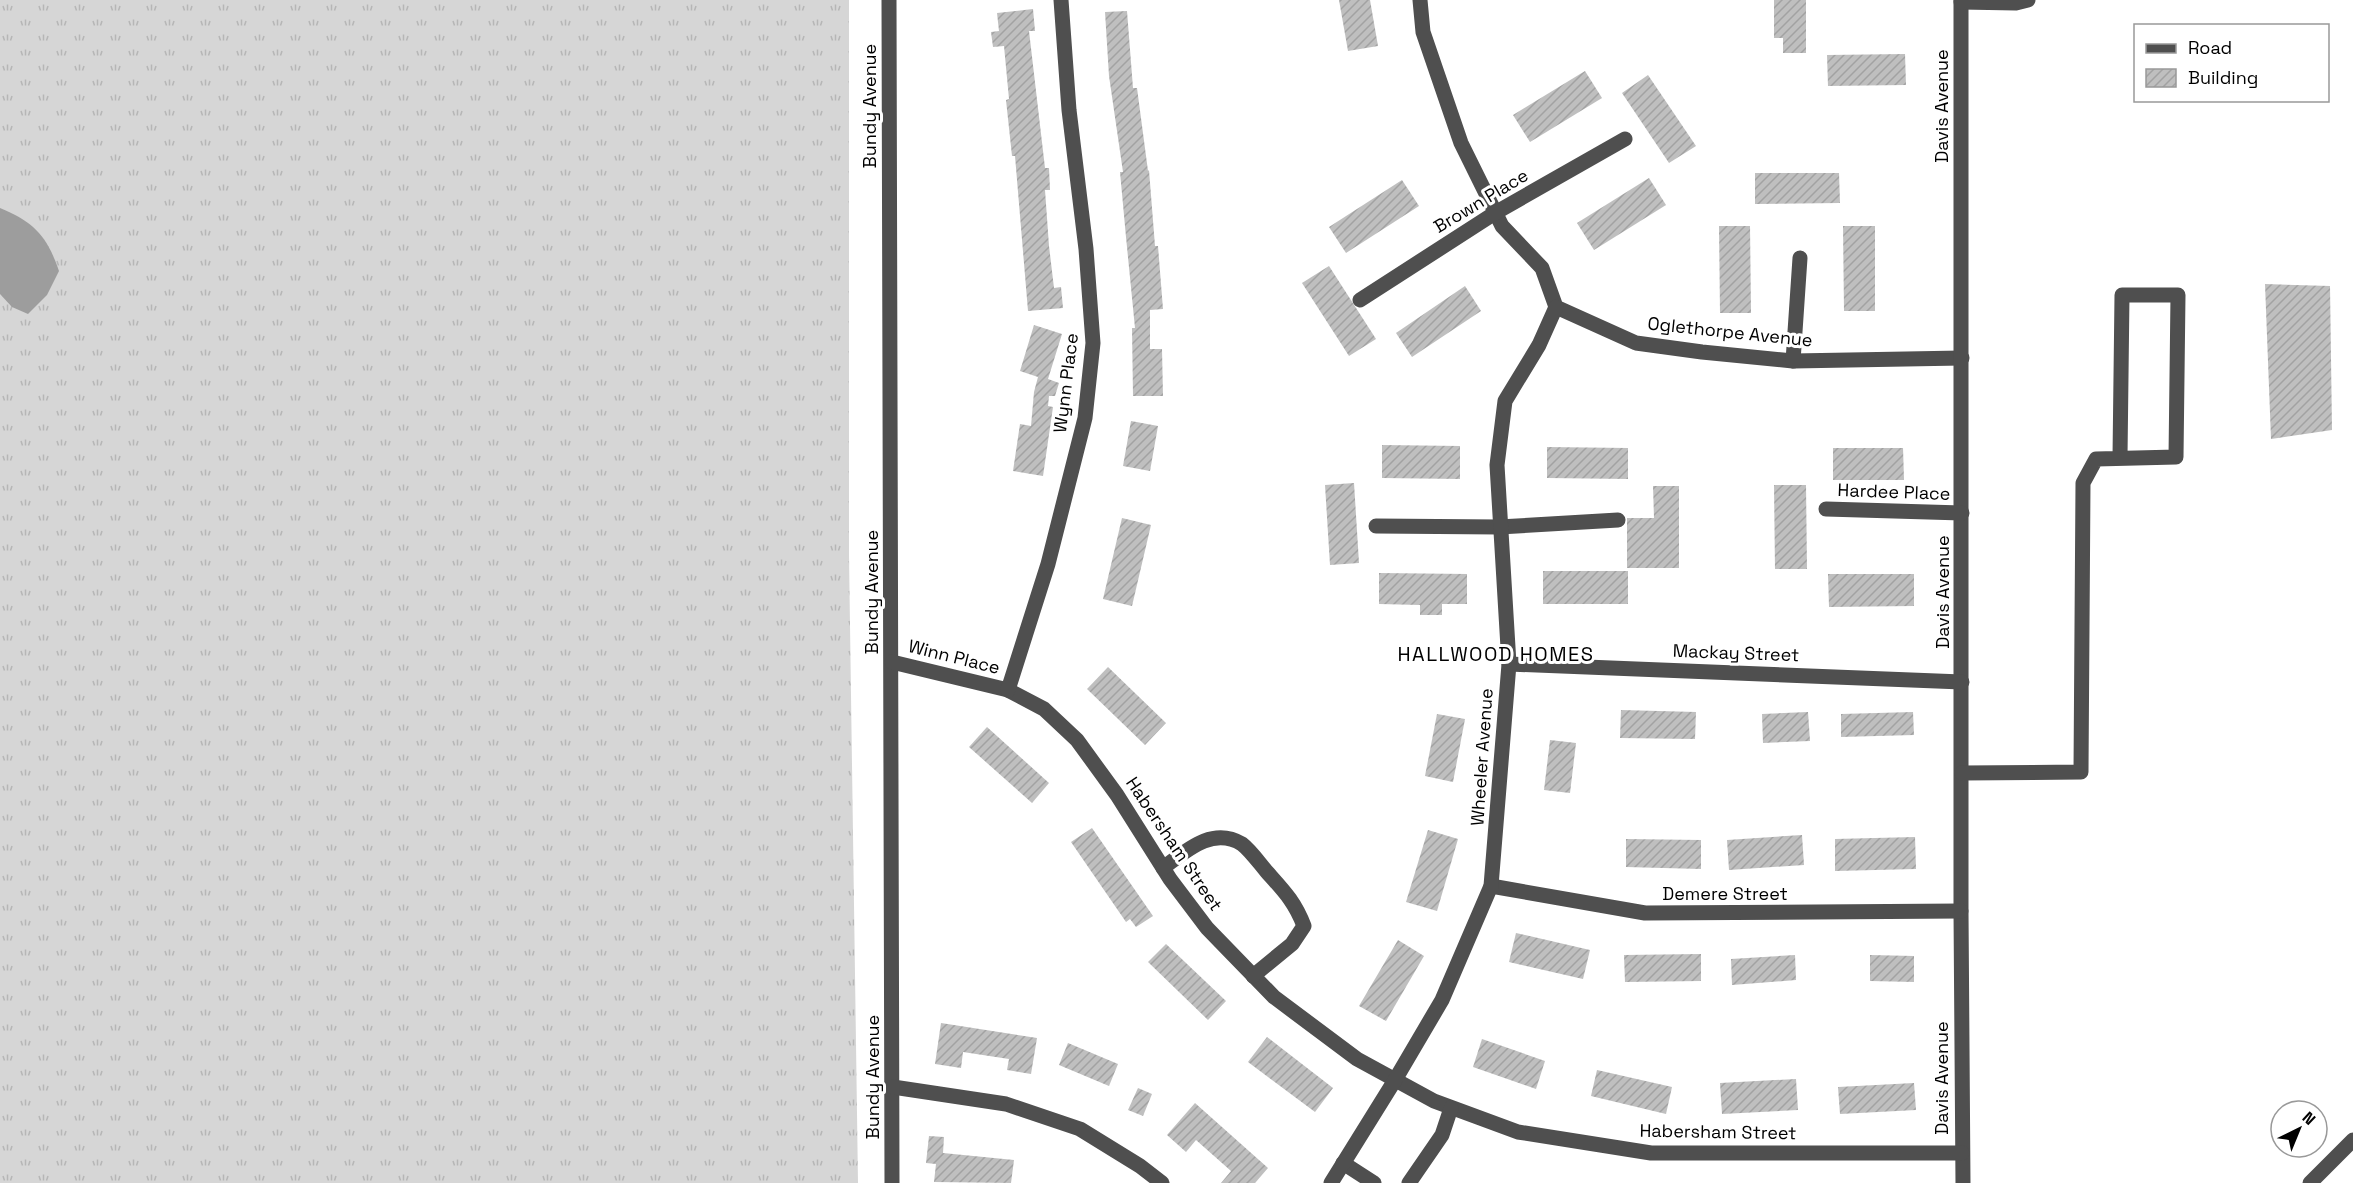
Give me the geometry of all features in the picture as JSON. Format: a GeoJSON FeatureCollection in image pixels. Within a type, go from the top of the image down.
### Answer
{"type":"FeatureCollection","features":[{"type":"Feature","properties":{"kind":"street","name":"Bundy Avenue"},"geometry":{"type":"LineString","coordinates":[[889,0],[892,1183]]}},
{"type":"Feature","properties":{"kind":"street","name":"Wynn Place"},"geometry":{"type":"LineString","coordinates":[[1008,690],[1048,564],[1085,418],[1093,343],[1086,249],[1069,110],[1061,0]]}},
{"type":"Feature","properties":{"kind":"street"},"geometry":{"type":"LineString","coordinates":[[1420,0],[1423,32],[1461,143],[1502,226],[1542,268],[1556,307]]}},
{"type":"Feature","properties":{"kind":"street"},"geometry":{"type":"LineString","coordinates":[[1961,1],[2016,3],[2028,0]]}},
{"type":"Feature","properties":{"kind":"street","name":"Davis Avenue"},"geometry":{"type":"LineString","coordinates":[[1961,1],[1963,1183]]}},
{"type":"Feature","properties":{"kind":"street","name":"Brown Place"},"geometry":{"type":"LineString","coordinates":[[1360,300],[1495,213],[1625,139]]}},
{"type":"Feature","properties":{"kind":"street"},"geometry":{"type":"LineString","coordinates":[[1793,361],[1800,258]]}},
{"type":"Feature","properties":{"kind":"street"},"geometry":{"type":"LineString","coordinates":[[1962,773],[2081,772],[2083,483],[2096,459],[2176,457],[2178,295],[2122,295],[2120,457]]}},
{"type":"Feature","properties":{"kind":"street","name":"Oglethorpe Avenue"},"geometry":{"type":"LineString","coordinates":[[1556,307],[1636,343],[1702,352],[1793,361],[1962,358]]}},
{"type":"Feature","properties":{"kind":"street","name":"Wheeler Avenue"},"geometry":{"type":"LineString","coordinates":[[1331,1183],[1442,1000],[1491,886],[1509,664],[1497,465],[1506,401],[1539,345],[1556,307]]}},
{"type":"Feature","properties":{"kind":"street","name":"Hardee Place"},"geometry":{"type":"LineString","coordinates":[[1826,509],[1962,513]]}},
{"type":"Feature","properties":{"kind":"street"},"geometry":{"type":"LineString","coordinates":[[1376,526],[1499,527],[1618,520]]}},
{"type":"Feature","properties":{"kind":"street","name":"Winn Place"},"geometry":{"type":"LineString","coordinates":[[892,662],[1008,690]]}},
{"type":"Feature","properties":{"kind":"street","name":"Mackay Street"},"geometry":{"type":"LineString","coordinates":[[1509,664],[1962,682]]}},
{"type":"Feature","properties":{"kind":"street","name":"Habersham Street"},"geometry":{"type":"LineString","coordinates":[[1008,690],[1044,709],[1077,740],[1117,795],[1163,868],[1207,928],[1274,997],[1357,1059],[1434,1101],[1518,1132],[1651,1153],[1962,1153]]}},
{"type":"Feature","properties":{"kind":"street"},"geometry":{"type":"LineString","coordinates":[[1163,868],[1197,843],[1227,837],[1244,845],[1296,906],[1304,926],[1292,944],[1254,976]]}},
{"type":"Feature","properties":{"kind":"street","name":"Demere Street"},"geometry":{"type":"LineString","coordinates":[[1491,886],[1645,913],[1961,911]]}},
{"type":"Feature","properties":{"kind":"street"},"geometry":{"type":"LineString","coordinates":[[893,1087],[1006,1104],[1080,1129],[1140,1166],[1162,1183]]}},
{"type":"Feature","properties":{"kind":"street"},"geometry":{"type":"LineString","coordinates":[[1409,1183],[1442,1135],[1451,1108]]}},
{"type":"Feature","properties":{"kind":"street"},"geometry":{"type":"LineString","coordinates":[[2310,1183],[2353,1140]]}},
{"type":"Feature","properties":{"kind":"street"},"geometry":{"type":"LineString","coordinates":[[1343,1163],[1374,1183]]}},
{"type":"Feature","properties":{"kind":"green space"},"geometry":{"type":"Polygon","coordinates":[[[0,0],[849,0],[849,555],[858,1183],[0,1183],[0,0]]]}},
{"type":"Feature","properties":{"kind":"shaded area"},"geometry":{"type":"Polygon","coordinates":[[[0,208],[22,219],[38,232],[50,248],[59,271],[47,295],[28,314],[12,307],[0,294],[0,208]]]}},
{"type":"Feature","properties":{"kind":"building"},"geometry":{"type":"Polygon","coordinates":[[[1339,0],[1370,0],[1378,46],[1348,51],[1339,0]]]}},
{"type":"Feature","properties":{"kind":"building"},"geometry":{"type":"Polygon","coordinates":[[[1774,0],[1806,0],[1806,53],[1783,53],[1783,38],[1774,38],[1774,0]]]}},
{"type":"Feature","properties":{"kind":"building"},"geometry":{"type":"Polygon","coordinates":[[[1033,9],[1035,31],[1029,31],[1045,168],[1049,168],[1050,190],[1045,190],[1049,246],[1054,288],[1061,287],[1063,308],[1028,311],[1015,156],[1012,156],[1006,100],[1009,99],[1004,46],[993,47],[991,32],[999,31],[997,13],[1033,9]]]}},
{"type":"Feature","properties":{"kind":"building"},"geometry":{"type":"Polygon","coordinates":[[[1127,11],[1133,88],[1137,88],[1149,170],[1155,246],[1158,246],[1163,309],[1150,310],[1150,349],[1162,349],[1163,396],[1133,396],[1132,328],[1135,328],[1120,172],[1123,172],[1109,76],[1105,12],[1127,11]]]}},
{"type":"Feature","properties":{"kind":"building"},"geometry":{"type":"Polygon","coordinates":[[[1905,54],[1906,85],[1828,86],[1827,55],[1905,54]]]}},
{"type":"Feature","properties":{"kind":"building"},"geometry":{"type":"Polygon","coordinates":[[[1585,71],[1602,98],[1530,142],[1513,115],[1585,71]]]}},
{"type":"Feature","properties":{"kind":"building"},"geometry":{"type":"Polygon","coordinates":[[[1648,75],[1696,146],[1669,163],[1622,93],[1648,75]]]}},
{"type":"Feature","properties":{"kind":"building"},"geometry":{"type":"Polygon","coordinates":[[[1755,173],[1839,173],[1840,203],[1755,204],[1755,173]]]}},
{"type":"Feature","properties":{"kind":"building"},"geometry":{"type":"Polygon","coordinates":[[[1649,178],[1666,205],[1594,250],[1577,223],[1649,178]]]}},
{"type":"Feature","properties":{"kind":"building"},"geometry":{"type":"Polygon","coordinates":[[[1402,180],[1419,206],[1346,253],[1329,227],[1402,180]]]}},
{"type":"Feature","properties":{"kind":"building"},"geometry":{"type":"Polygon","coordinates":[[[1719,226],[1750,226],[1751,313],[1720,313],[1719,226]]]}},
{"type":"Feature","properties":{"kind":"building"},"geometry":{"type":"Polygon","coordinates":[[[1843,226],[1875,226],[1875,311],[1844,311],[1843,226]]]}},
{"type":"Feature","properties":{"kind":"building"},"geometry":{"type":"Polygon","coordinates":[[[1329,266],[1376,339],[1349,356],[1302,283],[1329,266]]]}},
{"type":"Feature","properties":{"kind":"building"},"geometry":{"type":"Polygon","coordinates":[[[2265,284],[2330,286],[2332,430],[2271,439],[2265,284]]]}},
{"type":"Feature","properties":{"kind":"building"},"geometry":{"type":"Polygon","coordinates":[[[1465,286],[1481,311],[1412,357],[1396,333],[1465,286]]]}},
{"type":"Feature","properties":{"kind":"building"},"geometry":{"type":"Polygon","coordinates":[[[1034,325],[1062,334],[1048,379],[1059,383],[1055,396],[1049,396],[1048,406],[1053,407],[1043,476],[1013,471],[1020,424],[1031,426],[1034,392],[1038,377],[1020,371],[1034,325]]]}},
{"type":"Feature","properties":{"kind":"building"},"geometry":{"type":"Polygon","coordinates":[[[1131,421],[1158,426],[1150,471],[1123,466],[1131,421]]]}},
{"type":"Feature","properties":{"kind":"building"},"geometry":{"type":"Polygon","coordinates":[[[1382,445],[1460,446],[1460,479],[1382,478],[1382,445]]]}},
{"type":"Feature","properties":{"kind":"building"},"geometry":{"type":"Polygon","coordinates":[[[1547,447],[1628,448],[1628,479],[1547,478],[1547,447]]]}},
{"type":"Feature","properties":{"kind":"building"},"geometry":{"type":"Polygon","coordinates":[[[1833,448],[1903,448],[1904,480],[1833,480],[1833,448]]]}},
{"type":"Feature","properties":{"kind":"building"},"geometry":{"type":"Polygon","coordinates":[[[1354,483],[1359,563],[1330,565],[1325,485],[1354,483]]]}},
{"type":"Feature","properties":{"kind":"building"},"geometry":{"type":"Polygon","coordinates":[[[1774,485],[1806,485],[1807,569],[1775,569],[1774,485]]]}},
{"type":"Feature","properties":{"kind":"building"},"geometry":{"type":"Polygon","coordinates":[[[1653,486],[1679,486],[1679,568],[1627,568],[1627,518],[1654,518],[1653,486]]]}},
{"type":"Feature","properties":{"kind":"building"},"geometry":{"type":"Polygon","coordinates":[[[1122,518],[1151,525],[1132,606],[1103,599],[1122,518]]]}},
{"type":"Feature","properties":{"kind":"building"},"geometry":{"type":"Polygon","coordinates":[[[1543,571],[1628,571],[1628,604],[1543,604],[1543,571]]]}},
{"type":"Feature","properties":{"kind":"building"},"geometry":{"type":"Polygon","coordinates":[[[1379,573],[1467,574],[1467,604],[1442,604],[1442,615],[1420,615],[1420,605],[1379,604],[1379,573]]]}},
{"type":"Feature","properties":{"kind":"building"},"geometry":{"type":"Polygon","coordinates":[[[1828,574],[1914,574],[1914,606],[1829,607],[1828,574]]]}},
{"type":"Feature","properties":{"kind":"building"},"geometry":{"type":"Polygon","coordinates":[[[1108,667],[1166,723],[1145,745],[1087,689],[1108,667]]]}},
{"type":"Feature","properties":{"kind":"building"},"geometry":{"type":"Polygon","coordinates":[[[1621,710],[1696,712],[1695,739],[1620,738],[1621,710]]]}},
{"type":"Feature","properties":{"kind":"building"},"geometry":{"type":"Polygon","coordinates":[[[1808,712],[1810,741],[1763,743],[1762,714],[1808,712]]]}},
{"type":"Feature","properties":{"kind":"building"},"geometry":{"type":"Polygon","coordinates":[[[1913,712],[1914,735],[1841,737],[1841,714],[1913,712]]]}},
{"type":"Feature","properties":{"kind":"building"},"geometry":{"type":"Polygon","coordinates":[[[1437,714],[1465,719],[1453,782],[1425,776],[1437,714]]]}},
{"type":"Feature","properties":{"kind":"building"},"geometry":{"type":"Polygon","coordinates":[[[987,727],[1049,783],[1032,803],[969,747],[987,727]]]}},
{"type":"Feature","properties":{"kind":"building"},"geometry":{"type":"Polygon","coordinates":[[[1550,740],[1576,743],[1570,793],[1544,790],[1550,740]]]}},
{"type":"Feature","properties":{"kind":"building"},"geometry":{"type":"Polygon","coordinates":[[[1092,828],[1153,916],[1136,927],[1130,919],[1126,922],[1071,842],[1092,828]]]}},
{"type":"Feature","properties":{"kind":"building"},"geometry":{"type":"Polygon","coordinates":[[[1428,830],[1458,839],[1437,911],[1406,902],[1428,830]]]}},
{"type":"Feature","properties":{"kind":"building"},"geometry":{"type":"Polygon","coordinates":[[[1802,835],[1804,865],[1729,870],[1727,840],[1802,835]]]}},
{"type":"Feature","properties":{"kind":"building"},"geometry":{"type":"Polygon","coordinates":[[[1915,837],[1916,869],[1835,871],[1835,839],[1915,837]]]}},
{"type":"Feature","properties":{"kind":"building"},"geometry":{"type":"Polygon","coordinates":[[[1626,839],[1701,840],[1701,869],[1626,867],[1626,839]]]}},
{"type":"Feature","properties":{"kind":"building"},"geometry":{"type":"Polygon","coordinates":[[[1516,933],[1590,950],[1583,979],[1509,962],[1516,933]]]}},
{"type":"Feature","properties":{"kind":"building"},"geometry":{"type":"Polygon","coordinates":[[[1398,940],[1424,956],[1386,1021],[1359,1006],[1398,940]]]}},
{"type":"Feature","properties":{"kind":"building"},"geometry":{"type":"Polygon","coordinates":[[[1166,944],[1226,1001],[1208,1020],[1148,962],[1166,944]]]}},
{"type":"Feature","properties":{"kind":"building"},"geometry":{"type":"Polygon","coordinates":[[[1701,954],[1701,981],[1625,982],[1624,955],[1701,954]]]}},
{"type":"Feature","properties":{"kind":"building"},"geometry":{"type":"Polygon","coordinates":[[[1795,955],[1796,980],[1732,985],[1731,959],[1795,955]]]}},
{"type":"Feature","properties":{"kind":"building"},"geometry":{"type":"Polygon","coordinates":[[[1870,955],[1914,956],[1914,982],[1870,981],[1870,955]]]}},
{"type":"Feature","properties":{"kind":"building"},"geometry":{"type":"Polygon","coordinates":[[[941,1023],[1037,1038],[1031,1074],[1007,1070],[1009,1059],[963,1052],[961,1068],[935,1064],[941,1023]]]}},
{"type":"Feature","properties":{"kind":"building"},"geometry":{"type":"Polygon","coordinates":[[[1267,1037],[1333,1088],[1315,1112],[1248,1062],[1267,1037]]]}},
{"type":"Feature","properties":{"kind":"building"},"geometry":{"type":"Polygon","coordinates":[[[1482,1039],[1545,1061],[1536,1089],[1473,1067],[1482,1039]]]}},
{"type":"Feature","properties":{"kind":"building"},"geometry":{"type":"Polygon","coordinates":[[[1068,1043],[1118,1064],[1109,1086],[1059,1065],[1068,1043]]]}},
{"type":"Feature","properties":{"kind":"building"},"geometry":{"type":"Polygon","coordinates":[[[1597,1070],[1672,1087],[1666,1114],[1591,1096],[1597,1070]]]}},
{"type":"Feature","properties":{"kind":"building"},"geometry":{"type":"Polygon","coordinates":[[[1796,1079],[1798,1110],[1722,1114],[1720,1083],[1796,1079]]]}},
{"type":"Feature","properties":{"kind":"building"},"geometry":{"type":"Polygon","coordinates":[[[1914,1083],[1916,1110],[1840,1114],[1838,1087],[1914,1083]]]}},
{"type":"Feature","properties":{"kind":"building"},"geometry":{"type":"Polygon","coordinates":[[[1138,1088],[1152,1094],[1143,1116],[1128,1110],[1138,1088]]]}},
{"type":"Feature","properties":{"kind":"building"},"geometry":{"type":"Polygon","coordinates":[[[1195,1103],[1268,1168],[1255,1183],[1221,1183],[1231,1171],[1196,1140],[1186,1152],[1167,1135],[1195,1103]]]}},
{"type":"Feature","properties":{"kind":"building"},"geometry":{"type":"Polygon","coordinates":[[[929,1136],[944,1137],[943,1153],[1014,1160],[1011,1183],[934,1182],[936,1164],[926,1163],[929,1136]]]}},
{"type":"Feature","properties":{"kind":"district","name":"HALLWOOD HOMES"},"geometry":{"type":"Point","coordinates":[1496,654]}}]}
